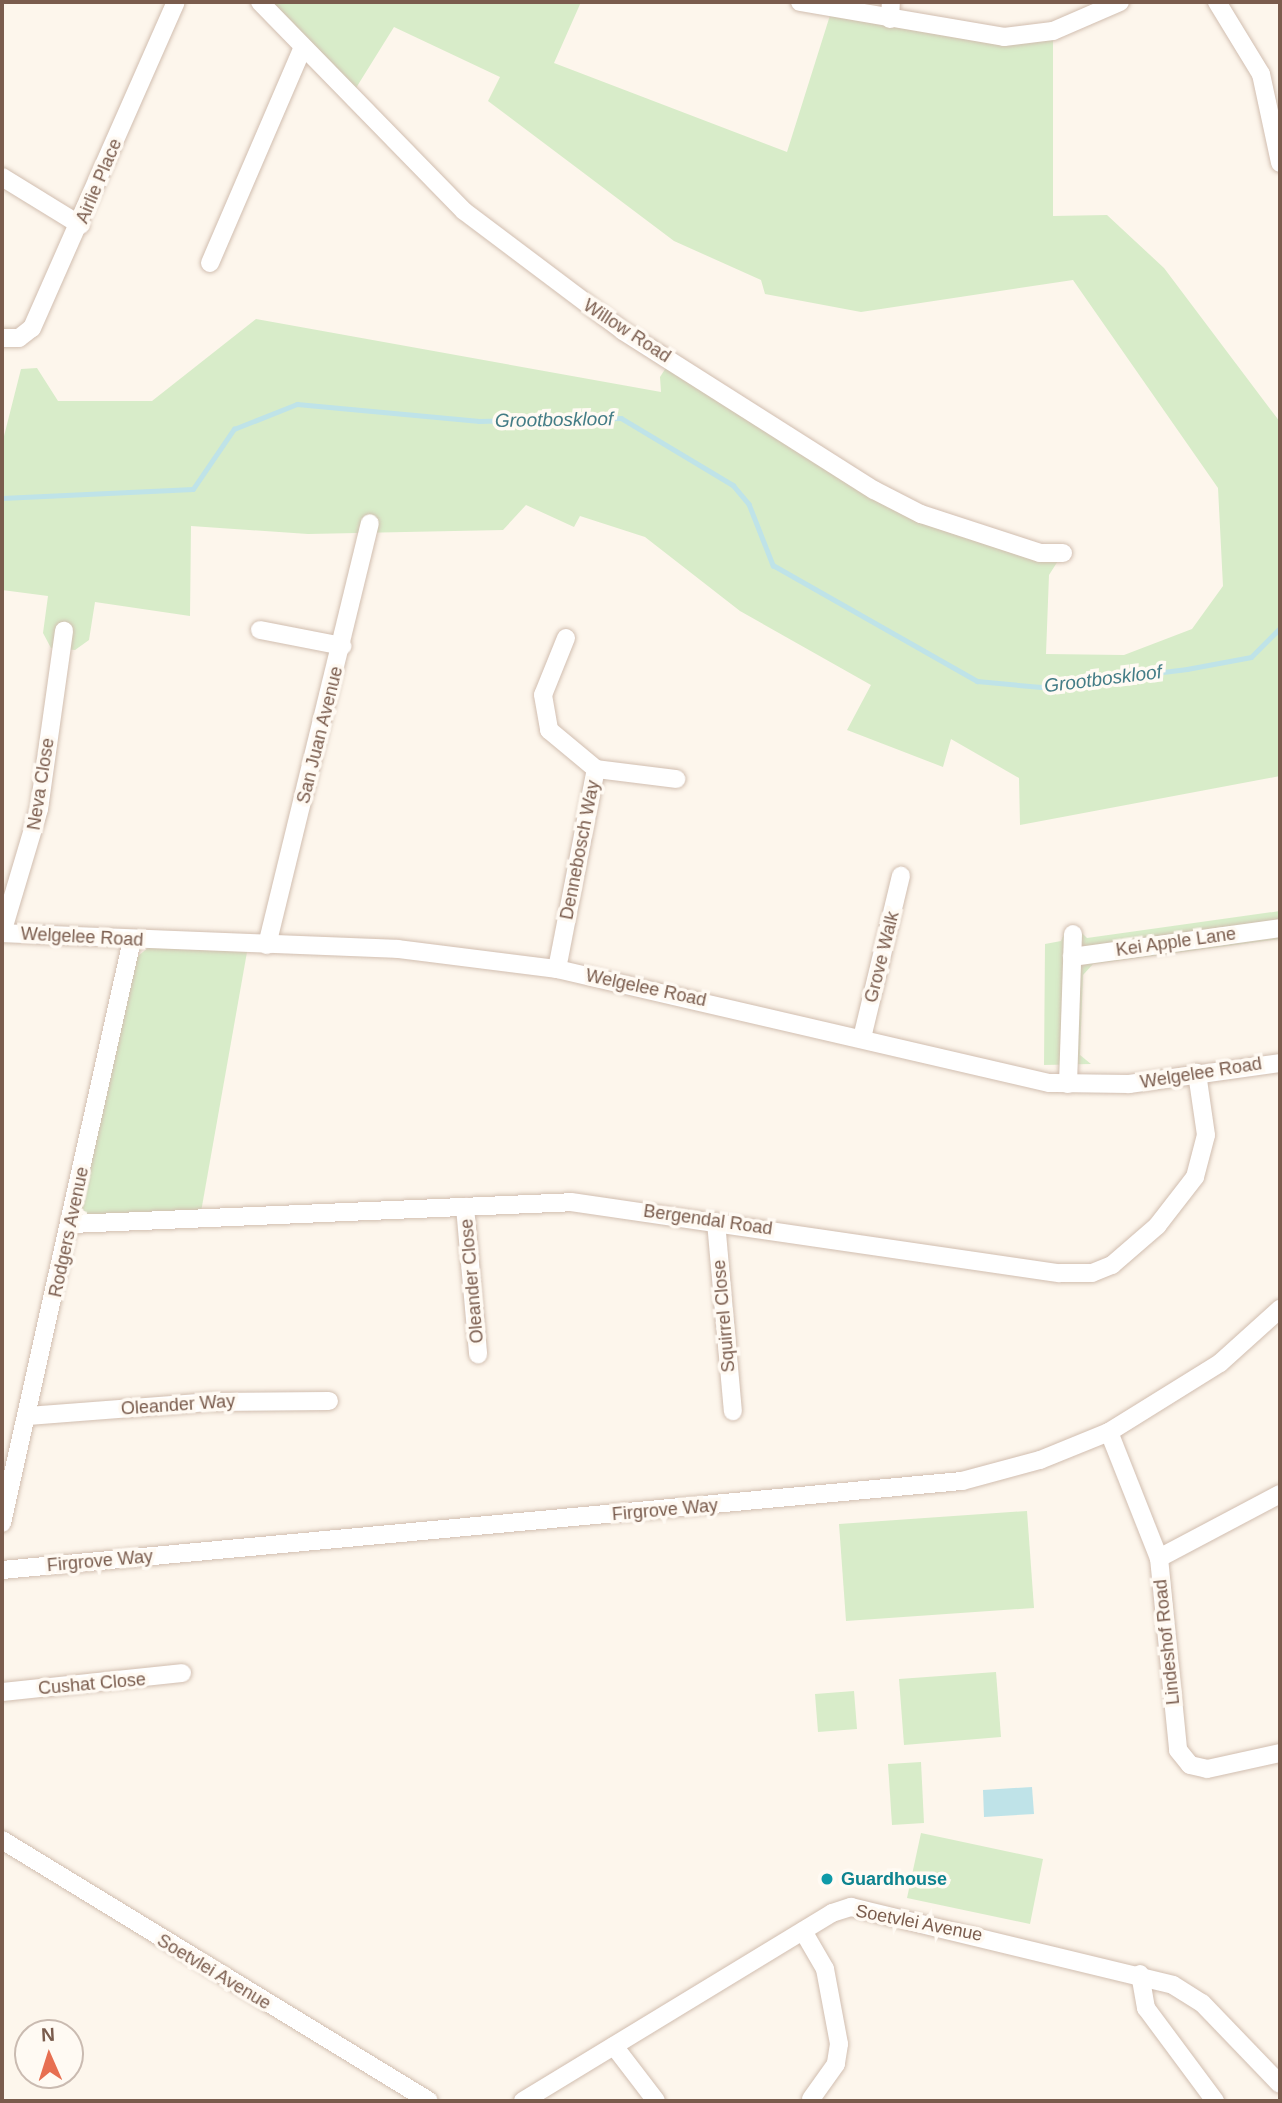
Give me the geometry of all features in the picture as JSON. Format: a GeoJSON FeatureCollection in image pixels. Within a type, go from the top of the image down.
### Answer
{"type":"FeatureCollection","features":[{"type":"Feature","properties":{"kind":"street","name":"Airlie Place"},"geometry":{"type":"LineString","coordinates":[[2,338],[19,338],[32,328],[80,226],[176,2]]}},
{"type":"Feature","properties":{"kind":"street","name":"Willow Road"},"geometry":{"type":"LineString","coordinates":[[260,2],[464,211],[623,331],[874,490],[922,514],[1040,553],[1063,553]]}},
{"type":"Feature","properties":{"kind":"street"},"geometry":{"type":"LineString","coordinates":[[800,2],[890,11],[970,34],[1027,36],[1073,24],[1120,2]]}},
{"type":"Feature","properties":{"kind":"street"},"geometry":{"type":"LineString","coordinates":[[1217,2],[1261,74],[1280,163]]}},
{"type":"Feature","properties":{"kind":"street"},"geometry":{"type":"LineString","coordinates":[[210,263],[303,47]]}},
{"type":"Feature","properties":{"kind":"street"},"geometry":{"type":"LineString","coordinates":[[2,177],[80,226]]}},
{"type":"Feature","properties":{"kind":"street","name":"San Juan Avenue"},"geometry":{"type":"LineString","coordinates":[[267,945],[370,523]]}},
{"type":"Feature","properties":{"kind":"street"},"geometry":{"type":"LineString","coordinates":[[260,630],[342,646]]}},
{"type":"Feature","properties":{"kind":"street","name":"Neva Close"},"geometry":{"type":"LineString","coordinates":[[2,933],[39,809],[64,631]]}},
{"type":"Feature","properties":{"kind":"street"},"geometry":{"type":"LineString","coordinates":[[566,638],[543,695],[545,723],[559,743],[596,769]]}},
{"type":"Feature","properties":{"kind":"street","name":"Dennebosch Way"},"geometry":{"type":"LineString","coordinates":[[557,969],[596,769],[676,779]]}},
{"type":"Feature","properties":{"kind":"street","name":"Grove Walk"},"geometry":{"type":"LineString","coordinates":[[862,1038],[901,876]]}},
{"type":"Feature","properties":{"kind":"street","name":"Kei Apple Lane"},"geometry":{"type":"LineString","coordinates":[[1072,957],[1280,928]]}},
{"type":"Feature","properties":{"kind":"street","name":"Welgelee Road"},"geometry":{"type":"LineString","coordinates":[[2,933],[398,948],[557,969],[1069,1084],[1129,1084],[1280,1063]]}},
{"type":"Feature","properties":{"kind":"street"},"geometry":{"type":"LineString","coordinates":[[1069,1084],[1073,933]]}},
{"type":"Feature","properties":{"kind":"street","name":"Rodgers Avenue"},"geometry":{"type":"LineString","coordinates":[[2,1523],[72,1224],[132,940]]}},
{"type":"Feature","properties":{"kind":"street","name":"Bergendal Road"},"geometry":{"type":"LineString","coordinates":[[72,1224],[591,1203],[1060,1273],[1102,1270],[1157,1226],[1195,1177],[1206,1135],[1197,1073]]}},
{"type":"Feature","properties":{"kind":"street","name":"Oleander Close"},"geometry":{"type":"LineString","coordinates":[[465,1208],[478,1354]]}},
{"type":"Feature","properties":{"kind":"street","name":"Squirrel Close"},"geometry":{"type":"LineString","coordinates":[[716,1222],[733,1411]]}},
{"type":"Feature","properties":{"kind":"street","name":"Firgrove Way"},"geometry":{"type":"LineString","coordinates":[[2,1570],[928,1486],[998,1473],[1109,1432],[1220,1363],[1280,1309]]}},
{"type":"Feature","properties":{"kind":"street","name":"Oleander Way"},"geometry":{"type":"LineString","coordinates":[[28,1416],[211,1402],[329,1402]]}},
{"type":"Feature","properties":{"kind":"street","name":"Lindeshof Road"},"geometry":{"type":"LineString","coordinates":[[1109,1432],[1159,1558],[1183,1758],[1207,1769],[1280,1754]]}},
{"type":"Feature","properties":{"kind":"street"},"geometry":{"type":"LineString","coordinates":[[1159,1558],[1280,1494]]}},
{"type":"Feature","properties":{"kind":"street","name":"Cushat Close"},"geometry":{"type":"LineString","coordinates":[[2,1692],[183,1673]]}},
{"type":"Feature","properties":{"kind":"street","name":"Soetvlei Avenue"},"geometry":{"type":"LineString","coordinates":[[2,1840],[429,2101]]}},
{"type":"Feature","properties":{"kind":"street","name":"Soetvlei Avenue"},"geometry":{"type":"LineString","coordinates":[[523,2101],[840,1910],[866,1909],[1140,1974],[1173,1985],[1202,2003],[1280,2084]]}},
{"type":"Feature","properties":{"kind":"street"},"geometry":{"type":"LineString","coordinates":[[803,1931],[825,1969],[839,2044],[836,2064],[811,2099]]}},
{"type":"Feature","properties":{"kind":"street"},"geometry":{"type":"LineString","coordinates":[[1140,1974],[1146,2008],[1215,2101]]}},
{"type":"Feature","properties":{"kind":"street"},"geometry":{"type":"LineString","coordinates":[[614,2046],[656,2101]]}},
{"type":"Feature","properties":{"kind":"green space"},"geometry":{"type":"Polygon","coordinates":[[[260,2],[581,2],[554,63],[787,152],[832,9],[970,34],[1053,31],[1053,216],[1107,215],[1164,268],[1280,422],[1280,776],[1020,825],[1019,778],[951,739],[943,767],[847,730],[871,685],[740,611],[645,537],[580,516],[574,527],[526,505],[503,530],[308,534],[191,526],[190,616],[95,602],[89,640],[75,650],[51,648],[43,633],[48,596],[2,590],[2,444],[21,369],[37,368],[58,401],[152,401],[256,319],[661,392],[660,377],[671,360],[874,490],[1063,553],[1049,575],[1046,654],[1124,655],[1192,629],[1223,586],[1218,488],[1073,280],[861,312],[765,294],[761,280],[674,241],[488,101],[500,77],[394,27],[351,96],[260,2]]]}},
{"type":"Feature","properties":{"kind":"green space"},"geometry":{"type":"Polygon","coordinates":[[[1280,911],[1280,939],[1093,964],[1083,975],[1080,1055],[1091,1064],[1044,1065],[1045,944],[1061,941],[1064,934],[1082,933],[1087,938],[1280,911]]]}},
{"type":"Feature","properties":{"kind":"green space"},"geometry":{"type":"Polygon","coordinates":[[[149,947],[247,952],[201,1212],[87,1215],[81,1207],[133,960],[149,947]]]}},
{"type":"Feature","properties":{"kind":"green space"},"geometry":{"type":"Polygon","coordinates":[[[1027,1511],[1034,1608],[846,1621],[839,1524],[1027,1511]]]}},
{"type":"Feature","properties":{"kind":"green space"},"geometry":{"type":"Polygon","coordinates":[[[996,1672],[1001,1737],[904,1745],[899,1679],[996,1672]]]}},
{"type":"Feature","properties":{"kind":"green space"},"geometry":{"type":"Polygon","coordinates":[[[854,1691],[857,1729],[818,1732],[815,1694],[854,1691]]]}},
{"type":"Feature","properties":{"kind":"green space"},"geometry":{"type":"Polygon","coordinates":[[[921,1762],[924,1823],[892,1825],[888,1764],[921,1762]]]}},
{"type":"Feature","properties":{"kind":"green space"},"geometry":{"type":"Polygon","coordinates":[[[921,1833],[1043,1859],[1030,1924],[907,1898],[921,1833]]]}},
{"type":"Feature","properties":{"kind":"water"},"geometry":{"type":"Polygon","coordinates":[[[1032,1787],[1034,1814],[984,1817],[983,1790],[1032,1787]]]}},
{"type":"Feature","properties":{"kind":"waterway","name":"Grootboskloof"},"geometry":{"type":"LineString","coordinates":[[2,498],[193,489],[234,429],[297,404],[479,421],[621,418],[733,485],[749,504],[773,565],[977,681],[1041,687],[1187,669],[1251,657],[1280,628]]}},
{"type":"Feature","properties":{"kind":"place","name":"Guardhouse"},"geometry":{"type":"Point","coordinates":[827,1879]}}]}
